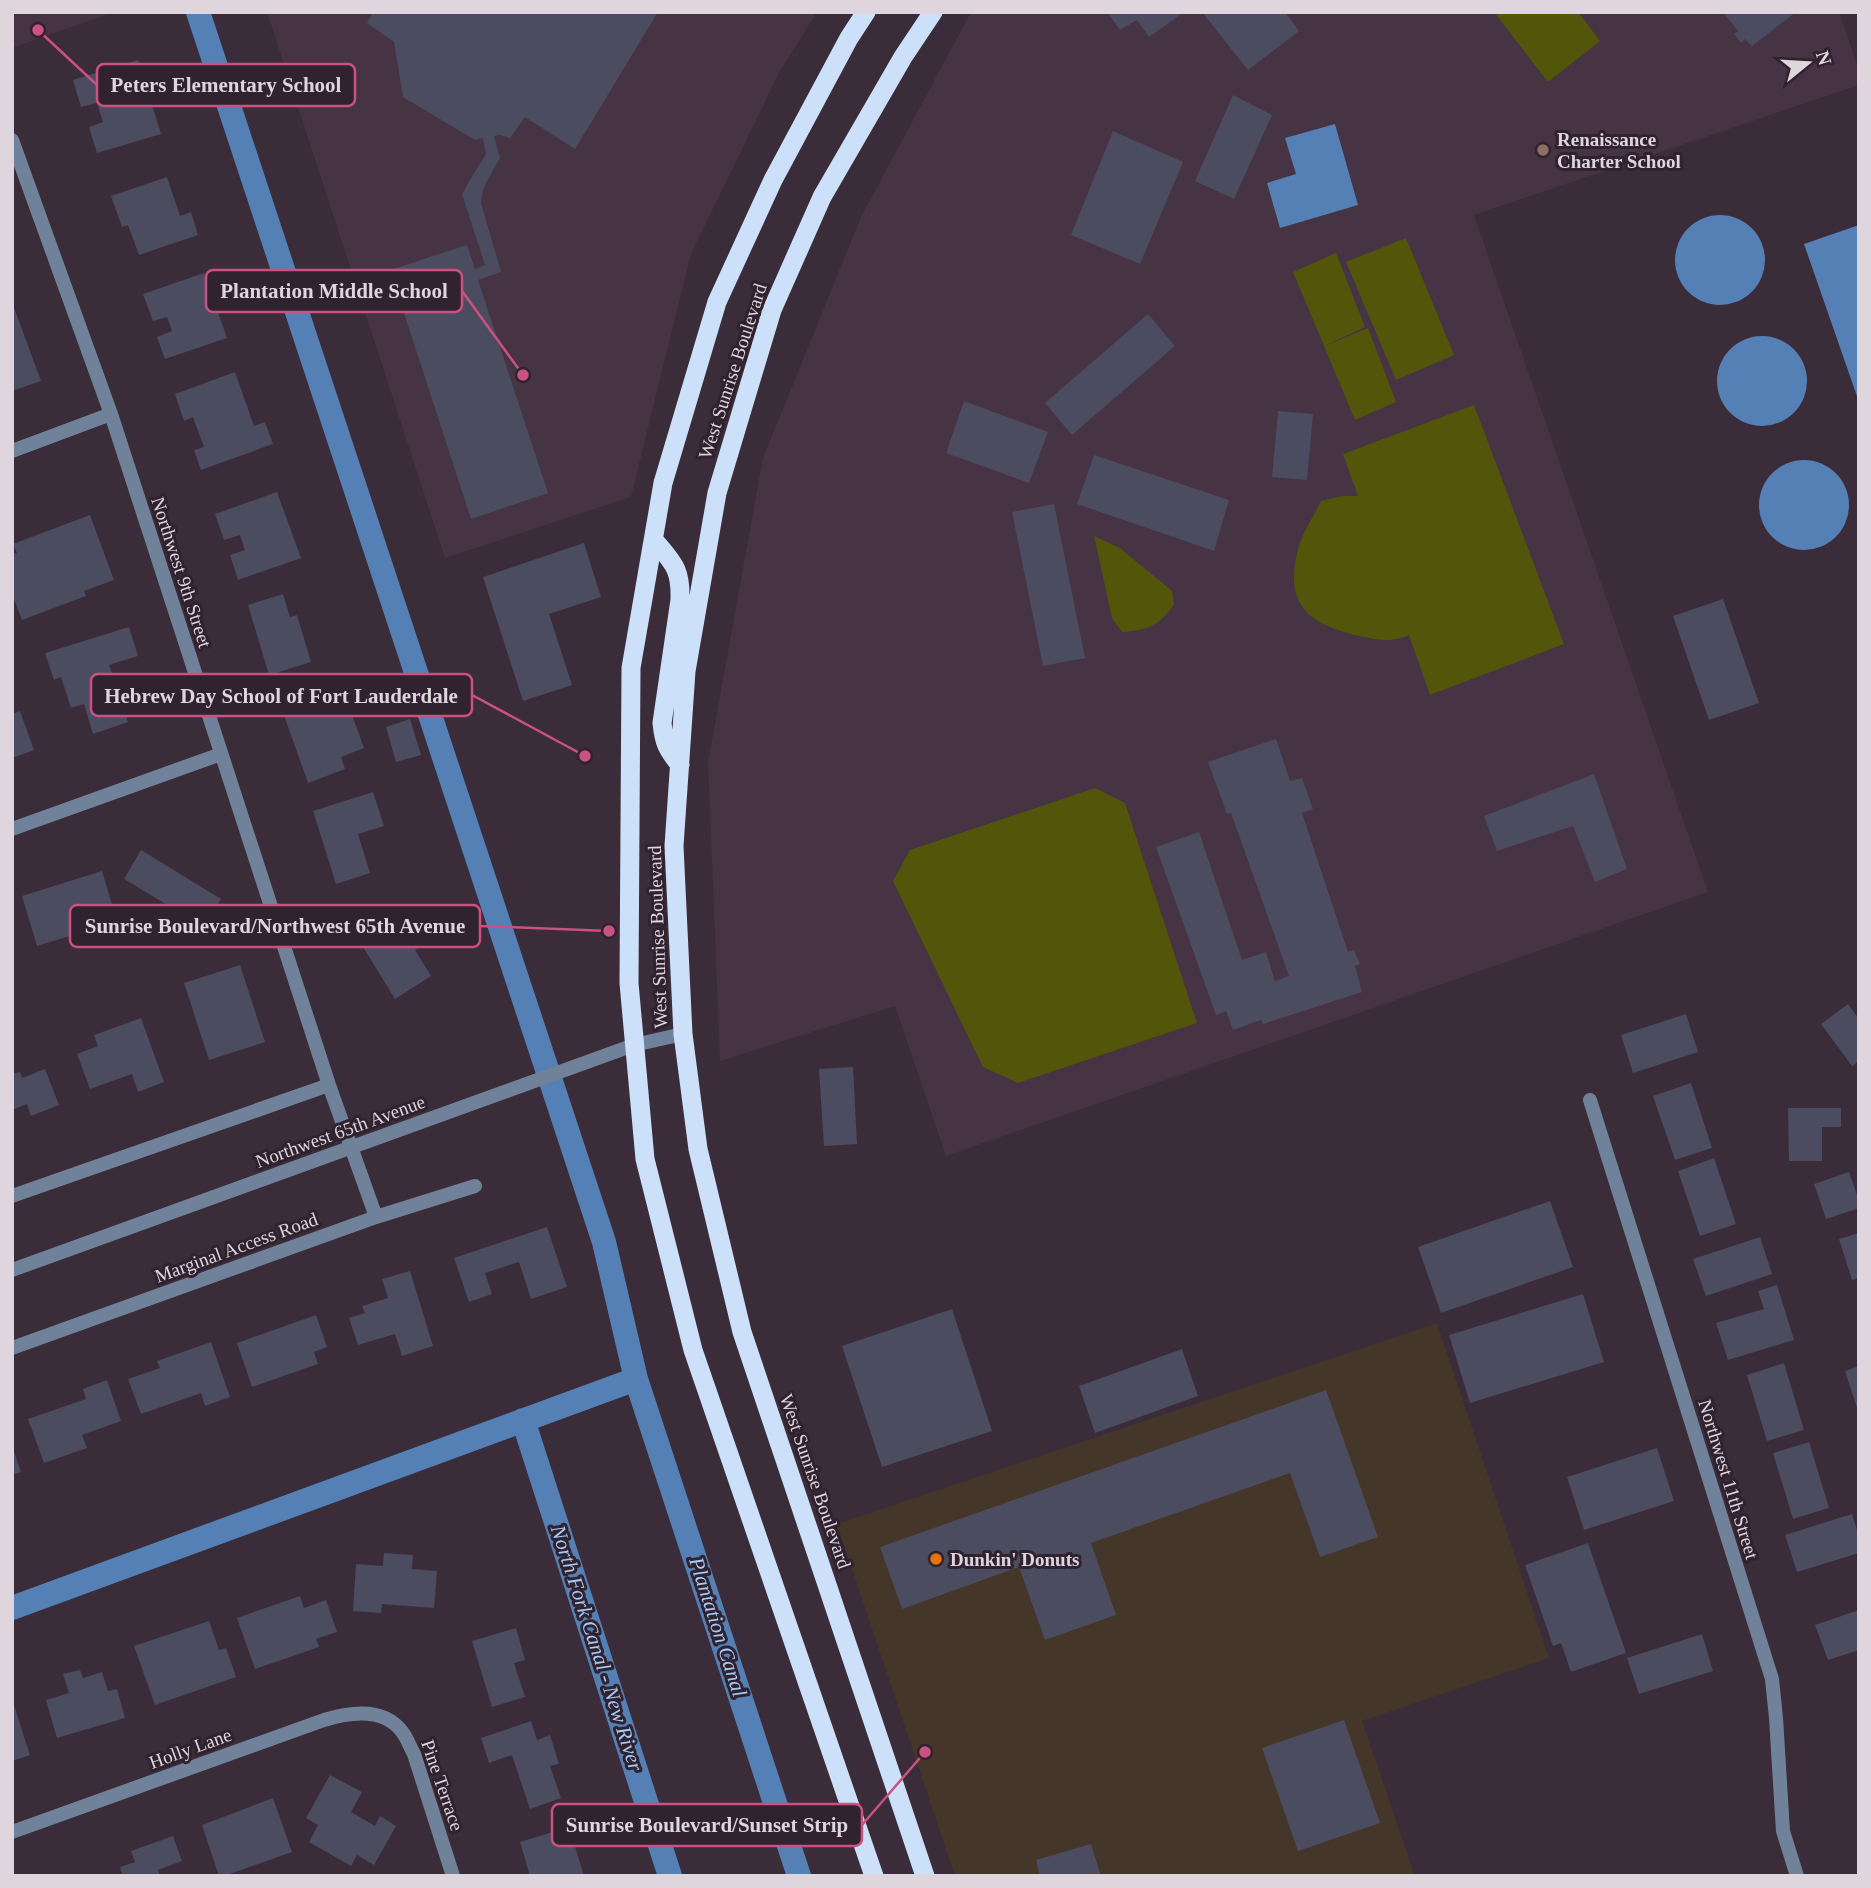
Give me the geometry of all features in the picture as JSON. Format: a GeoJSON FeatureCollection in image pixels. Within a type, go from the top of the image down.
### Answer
{"type":"FeatureCollection","features":[{"type":"Feature","properties":{"kind":"highway","name":"West Sunrise Boulevard"},"geometry":{"type":"LineString","coordinates":[[866,12],[849,38],[772,180],[717,302],[663,483],[631,668],[629,983],[645,1159],[694,1350],[874,1876]]}},
{"type":"Feature","properties":{"kind":"highway","name":"West Sunrise Boulevard"},"geometry":{"type":"LineString","coordinates":[[925,1876],[742,1332],[698,1149],[683,1034],[674,846],[686,671],[717,493],[772,310],[822,197],[933,12]]}},
{"type":"Feature","properties":{"kind":"highway"},"geometry":{"type":"LineString","coordinates":[[654,540],[679,573],[680,600],[662,723],[668,750],[680,765]]}},
{"type":"Feature","properties":{"kind":"street","name":"Northwest 9th Street"},"geometry":{"type":"LineString","coordinates":[[12,139],[111,414],[329,1085],[376,1217]]}},
{"type":"Feature","properties":{"kind":"street"},"geometry":{"type":"LineString","coordinates":[[12,451],[111,414]]}},
{"type":"Feature","properties":{"kind":"street"},"geometry":{"type":"LineString","coordinates":[[12,829],[221,754]]}},
{"type":"Feature","properties":{"kind":"street","name":"Northwest 65th Avenue"},"geometry":{"type":"LineString","coordinates":[[12,1270],[574,1066],[634,1045],[683,1034]]}},
{"type":"Feature","properties":{"kind":"street"},"geometry":{"type":"LineString","coordinates":[[12,1196],[329,1085]]}},
{"type":"Feature","properties":{"kind":"street","name":"Northwest 11th Street"},"geometry":{"type":"LineString","coordinates":[[1590,1100],[1772,1679],[1783,1831],[1797,1876]]}},
{"type":"Feature","properties":{"kind":"street","name":"Marginal Access Road"},"geometry":{"type":"LineString","coordinates":[[12,1348],[376,1217],[475,1186]]}},
{"type":"Feature","properties":{"kind":"street","name":"Holly Lane"},"geometry":{"type":"LineString","coordinates":[[12,1832],[324,1720],[352,1713],[382,1718]]}},
{"type":"Feature","properties":{"kind":"street","name":"Pine Terrace"},"geometry":{"type":"LineString","coordinates":[[382,1718],[397,1726],[414,1754],[453,1876]]}},
{"type":"Feature","properties":{"kind":"shaded area"},"geometry":{"type":"Polygon","coordinates":[[[12,12],[114,12],[12,48],[12,12]]]}},
{"type":"Feature","properties":{"kind":"shaded area"},"geometry":{"type":"Polygon","coordinates":[[[267,12],[817,12],[780,71],[691,254],[631,497],[445,558],[267,12]]]}},
{"type":"Feature","properties":{"kind":"shaded area"},"geometry":{"type":"Polygon","coordinates":[[[971,12],[1839,12],[1859,70],[1859,85],[1474,215],[1708,892],[946,1156],[895,1006],[720,1061],[708,762],[763,458],[861,217],[971,12]]]}},
{"type":"Feature","properties":{"kind":"shaded area"},"geometry":{"type":"Polygon","coordinates":[[[1494,12],[1578,12],[1600,41],[1548,82],[1494,12]]]}},
{"type":"Feature","properties":{"kind":"shaded area"},"geometry":{"type":"Polygon","coordinates":[[[1406,238],[1454,355],[1396,380],[1346,262],[1406,238]]]}},
{"type":"Feature","properties":{"kind":"shaded area"},"geometry":{"type":"Polygon","coordinates":[[[1336,253],[1365,327],[1325,346],[1368,328],[1396,402],[1355,420],[1293,272],[1336,253]]]}},
{"type":"Feature","properties":{"kind":"shaded area"},"geometry":{"type":"Polygon","coordinates":[[[1474,405],[1564,644],[1430,695],[1409,635],[1388,640],[1373,639],[1321,623],[1310,615],[1296,595],[1295,567],[1302,537],[1321,501],[1342,496],[1358,496],[1343,454],[1474,405]]]}},
{"type":"Feature","properties":{"kind":"shaded area"},"geometry":{"type":"Polygon","coordinates":[[[1094,536],[1120,548],[1172,591],[1174,604],[1158,622],[1146,628],[1122,632],[1112,618],[1094,536]]]}},
{"type":"Feature","properties":{"kind":"shaded area"},"geometry":{"type":"Polygon","coordinates":[[[1095,788],[1125,803],[1197,1023],[1018,1083],[983,1067],[893,881],[910,850],[1095,788]]]}},
{"type":"Feature","properties":{"kind":"shaded area"},"geometry":{"type":"Polygon","coordinates":[[[1437,1323],[1549,1658],[1362,1721],[1415,1876],[955,1876],[837,1524],[1437,1323]]]}},
{"type":"Feature","properties":{"kind":"water"},"geometry":{"type":"Polygon","coordinates":[[[1335,124],[1358,205],[1280,228],[1267,183],[1296,174],[1285,138],[1335,124]]]}},
{"type":"Feature","properties":{"kind":"water"},"geometry":{"type":"Polygon","coordinates":[[[1720,215],[1737,218],[1752,228],[1762,243],[1765,260],[1762,277],[1752,292],[1737,302],[1720,305],[1703,302],[1688,292],[1678,277],[1675,260],[1678,243],[1688,228],[1703,218],[1720,215]]]}},
{"type":"Feature","properties":{"kind":"water"},"geometry":{"type":"Polygon","coordinates":[[[1859,225],[1859,402],[1804,244],[1859,225]]]}},
{"type":"Feature","properties":{"kind":"water"},"geometry":{"type":"Polygon","coordinates":[[[1762,336],[1779,339],[1794,349],[1804,364],[1807,381],[1804,398],[1794,413],[1779,423],[1762,426],[1745,423],[1730,413],[1720,398],[1717,381],[1720,364],[1730,349],[1745,339],[1762,336]]]}},
{"type":"Feature","properties":{"kind":"water"},"geometry":{"type":"Polygon","coordinates":[[[1804,460],[1821,463],[1836,473],[1846,488],[1849,505],[1846,522],[1836,537],[1821,547],[1804,550],[1787,547],[1772,537],[1762,522],[1759,505],[1762,488],[1772,473],[1787,463],[1804,460]]]}},
{"type":"Feature","properties":{"kind":"building"},"geometry":{"type":"Polygon","coordinates":[[[373,12],[658,12],[575,149],[525,117],[510,138],[494,136],[500,158],[486,183],[481,203],[501,272],[478,280],[548,493],[471,519],[390,270],[467,245],[475,269],[485,265],[462,194],[486,154],[483,138],[475,140],[403,97],[394,42],[367,23],[373,12]]]}},
{"type":"Feature","properties":{"kind":"building"},"geometry":{"type":"Polygon","coordinates":[[[1107,12],[1177,12],[1180,15],[1149,37],[1137,20],[1120,30],[1107,12]]]}},
{"type":"Feature","properties":{"kind":"building"},"geometry":{"type":"Polygon","coordinates":[[[1202,12],[1285,12],[1299,31],[1248,70],[1202,12]]]}},
{"type":"Feature","properties":{"kind":"building"},"geometry":{"type":"Polygon","coordinates":[[[1723,12],[1796,12],[1752,46],[1745,39],[1741,43],[1734,34],[1738,31],[1723,12]]]}},
{"type":"Feature","properties":{"kind":"building"},"geometry":{"type":"Polygon","coordinates":[[[138,60],[161,134],[97,153],[89,127],[103,122],[97,103],[81,107],[73,80],[138,60]]]}},
{"type":"Feature","properties":{"kind":"building"},"geometry":{"type":"Polygon","coordinates":[[[1233,95],[1272,115],[1234,199],[1195,181],[1233,95]]]}},
{"type":"Feature","properties":{"kind":"building"},"geometry":{"type":"Polygon","coordinates":[[[1113,131],[1183,162],[1140,264],[1071,235],[1113,131]]]}},
{"type":"Feature","properties":{"kind":"building"},"geometry":{"type":"Polygon","coordinates":[[[167,177],[180,216],[191,212],[198,235],[139,255],[128,225],[122,227],[111,196],[167,177]]]}},
{"type":"Feature","properties":{"kind":"building"},"geometry":{"type":"Polygon","coordinates":[[[204,273],[227,338],[165,359],[157,337],[172,331],[167,317],[153,321],[143,294],[204,273]]]}},
{"type":"Feature","properties":{"kind":"building"},"geometry":{"type":"Polygon","coordinates":[[[12,302],[41,381],[12,391],[12,302]]]}},
{"type":"Feature","properties":{"kind":"building"},"geometry":{"type":"Polygon","coordinates":[[[1148,314],[1175,346],[1072,435],[1045,403],[1148,314]]]}},
{"type":"Feature","properties":{"kind":"building"},"geometry":{"type":"Polygon","coordinates":[[[235,372],[254,426],[265,422],[273,444],[201,470],[194,450],[204,447],[193,417],[184,421],[175,394],[235,372]]]}},
{"type":"Feature","properties":{"kind":"building"},"geometry":{"type":"Polygon","coordinates":[[[964,401],[1048,432],[1029,483],[946,453],[964,401]]]}},
{"type":"Feature","properties":{"kind":"building"},"geometry":{"type":"Polygon","coordinates":[[[1278,411],[1313,414],[1307,480],[1272,477],[1278,411]]]}},
{"type":"Feature","properties":{"kind":"building"},"geometry":{"type":"Polygon","coordinates":[[[1094,455],[1229,500],[1214,551],[1077,504],[1094,455]]]}},
{"type":"Feature","properties":{"kind":"building"},"geometry":{"type":"Polygon","coordinates":[[[277,492],[301,558],[238,580],[230,555],[245,550],[240,535],[224,540],[215,514],[277,492]]]}},
{"type":"Feature","properties":{"kind":"building"},"geometry":{"type":"Polygon","coordinates":[[[1054,504],[1085,658],[1043,666],[1012,512],[1054,504]]]}},
{"type":"Feature","properties":{"kind":"building"},"geometry":{"type":"Polygon","coordinates":[[[90,515],[114,580],[84,591],[86,596],[22,620],[12,594],[12,554],[17,553],[13,544],[90,515]]]}},
{"type":"Feature","properties":{"kind":"building"},"geometry":{"type":"Polygon","coordinates":[[[584,543],[601,597],[549,614],[572,685],[523,701],[483,577],[584,543]]]}},
{"type":"Feature","properties":{"kind":"building"},"geometry":{"type":"Polygon","coordinates":[[[283,594],[290,617],[297,615],[311,662],[269,675],[248,605],[283,594]]]}},
{"type":"Feature","properties":{"kind":"building"},"geometry":{"type":"Polygon","coordinates":[[[1723,599],[1759,703],[1709,720],[1673,616],[1723,599]]]}},
{"type":"Feature","properties":{"kind":"building"},"geometry":{"type":"Polygon","coordinates":[[[129,627],[138,656],[109,665],[128,722],[93,734],[84,704],[71,708],[61,677],[54,680],[45,653],[129,627]]]}},
{"type":"Feature","properties":{"kind":"building"},"geometry":{"type":"Polygon","coordinates":[[[338,676],[364,748],[341,757],[345,769],[308,783],[280,704],[307,695],[305,688],[338,676]]]}},
{"type":"Feature","properties":{"kind":"building"},"geometry":{"type":"Polygon","coordinates":[[[20,711],[34,750],[12,758],[12,714],[20,711]]]}},
{"type":"Feature","properties":{"kind":"building"},"geometry":{"type":"Polygon","coordinates":[[[410,719],[421,755],[396,762],[386,727],[410,719]]]}},
{"type":"Feature","properties":{"kind":"building"},"geometry":{"type":"Polygon","coordinates":[[[1276,739],[1290,781],[1302,778],[1313,809],[1302,813],[1348,952],[1354,950],[1360,964],[1355,966],[1362,992],[1263,1024],[1261,1020],[1233,1030],[1226,1011],[1216,1015],[1156,847],[1199,832],[1242,960],[1266,952],[1275,981],[1289,976],[1231,813],[1227,814],[1208,762],[1276,739]]]}},
{"type":"Feature","properties":{"kind":"building"},"geometry":{"type":"Polygon","coordinates":[[[1594,774],[1627,869],[1595,882],[1573,826],[1497,851],[1484,816],[1594,774]]]}},
{"type":"Feature","properties":{"kind":"building"},"geometry":{"type":"Polygon","coordinates":[[[373,792],[384,826],[358,834],[370,873],[336,884],[313,811],[373,792]]]}},
{"type":"Feature","properties":{"kind":"building"},"geometry":{"type":"Polygon","coordinates":[[[141,850],[221,899],[204,927],[124,879],[141,850]]]}},
{"type":"Feature","properties":{"kind":"building"},"geometry":{"type":"Polygon","coordinates":[[[102,871],[114,911],[73,924],[76,934],[37,946],[22,896],[102,871]]]}},
{"type":"Feature","properties":{"kind":"building"},"geometry":{"type":"Polygon","coordinates":[[[403,910],[424,944],[415,950],[431,976],[395,999],[352,929],[375,914],[381,924],[403,910]]]}},
{"type":"Feature","properties":{"kind":"building"},"geometry":{"type":"Polygon","coordinates":[[[240,965],[265,1042],[209,1060],[184,983],[240,965]]]}},
{"type":"Feature","properties":{"kind":"building"},"geometry":{"type":"Polygon","coordinates":[[[1848,1004],[1859,1019],[1859,1061],[1852,1066],[1821,1024],[1848,1004]]]}},
{"type":"Feature","properties":{"kind":"building"},"geometry":{"type":"Polygon","coordinates":[[[1686,1014],[1698,1052],[1633,1073],[1621,1035],[1686,1014]]]}},
{"type":"Feature","properties":{"kind":"building"},"geometry":{"type":"Polygon","coordinates":[[[141,1018],[164,1082],[138,1092],[132,1074],[90,1089],[77,1054],[98,1046],[94,1035],[141,1018]]]}},
{"type":"Feature","properties":{"kind":"building"},"geometry":{"type":"Polygon","coordinates":[[[853,1067],[857,1144],[824,1146],[819,1069],[853,1067]]]}},
{"type":"Feature","properties":{"kind":"building"},"geometry":{"type":"Polygon","coordinates":[[[45,1069],[59,1105],[31,1116],[27,1104],[12,1110],[12,1074],[20,1072],[22,1078],[45,1069]]]}},
{"type":"Feature","properties":{"kind":"building"},"geometry":{"type":"Polygon","coordinates":[[[1691,1083],[1712,1148],[1675,1160],[1653,1096],[1691,1083]]]}},
{"type":"Feature","properties":{"kind":"building"},"geometry":{"type":"Polygon","coordinates":[[[1788,1108],[1841,1108],[1841,1127],[1822,1127],[1822,1161],[1789,1161],[1788,1108]]]}},
{"type":"Feature","properties":{"kind":"building"},"geometry":{"type":"Polygon","coordinates":[[[1714,1158],[1736,1224],[1700,1236],[1678,1171],[1714,1158]]]}},
{"type":"Feature","properties":{"kind":"building"},"geometry":{"type":"Polygon","coordinates":[[[1849,1172],[1859,1200],[1859,1208],[1826,1219],[1814,1184],[1849,1172]]]}},
{"type":"Feature","properties":{"kind":"building"},"geometry":{"type":"Polygon","coordinates":[[[1550,1201],[1573,1267],[1441,1313],[1418,1247],[1550,1201]]]}},
{"type":"Feature","properties":{"kind":"building"},"geometry":{"type":"Polygon","coordinates":[[[547,1227],[567,1287],[531,1299],[519,1262],[485,1273],[492,1294],[469,1302],[454,1258],[547,1227]]]}},
{"type":"Feature","properties":{"kind":"building"},"geometry":{"type":"Polygon","coordinates":[[[1859,1233],[1859,1278],[1852,1280],[1839,1239],[1859,1233]]]}},
{"type":"Feature","properties":{"kind":"building"},"geometry":{"type":"Polygon","coordinates":[[[1760,1237],[1772,1274],[1706,1296],[1693,1259],[1760,1237]]]}},
{"type":"Feature","properties":{"kind":"building"},"geometry":{"type":"Polygon","coordinates":[[[410,1271],[433,1346],[402,1356],[395,1334],[358,1345],[349,1318],[365,1313],[362,1306],[388,1298],[382,1279],[410,1271]]]}},
{"type":"Feature","properties":{"kind":"building"},"geometry":{"type":"Polygon","coordinates":[[[1777,1285],[1794,1340],[1728,1360],[1716,1323],[1764,1309],[1758,1291],[1777,1285]]]}},
{"type":"Feature","properties":{"kind":"building"},"geometry":{"type":"Polygon","coordinates":[[[1583,1294],[1604,1362],[1470,1403],[1449,1335],[1583,1294]]]}},
{"type":"Feature","properties":{"kind":"building"},"geometry":{"type":"Polygon","coordinates":[[[952,1309],[992,1431],[882,1467],[842,1346],[952,1309]]]}},
{"type":"Feature","properties":{"kind":"building"},"geometry":{"type":"Polygon","coordinates":[[[316,1315],[327,1347],[314,1352],[318,1364],[252,1387],[237,1343],[316,1315]]]}},
{"type":"Feature","properties":{"kind":"building"},"geometry":{"type":"Polygon","coordinates":[[[211,1342],[230,1397],[205,1406],[201,1393],[141,1414],[128,1379],[160,1368],[157,1361],[211,1342]]]}},
{"type":"Feature","properties":{"kind":"building"},"geometry":{"type":"Polygon","coordinates":[[[1182,1349],[1198,1396],[1095,1433],[1079,1386],[1182,1349]]]}},
{"type":"Feature","properties":{"kind":"building"},"geometry":{"type":"Polygon","coordinates":[[[1784,1363],[1804,1430],[1767,1441],[1747,1375],[1784,1363]]]}},
{"type":"Feature","properties":{"kind":"building"},"geometry":{"type":"Polygon","coordinates":[[[1859,1366],[1859,1411],[1858,1411],[1845,1371],[1859,1366]]]}},
{"type":"Feature","properties":{"kind":"building"},"geometry":{"type":"Polygon","coordinates":[[[107,1380],[121,1421],[82,1435],[87,1448],[44,1463],[28,1419],[86,1399],[83,1389],[107,1380]]]}},
{"type":"Feature","properties":{"kind":"building"},"geometry":{"type":"Polygon","coordinates":[[[1326,1390],[1378,1537],[1320,1557],[1290,1473],[1091,1543],[1116,1615],[1045,1640],[1019,1567],[902,1609],[880,1547],[1326,1390]]]}},
{"type":"Feature","properties":{"kind":"building"},"geometry":{"type":"Polygon","coordinates":[[[1809,1442],[1829,1508],[1793,1519],[1773,1453],[1809,1442]]]}},
{"type":"Feature","properties":{"kind":"building"},"geometry":{"type":"Polygon","coordinates":[[[12,1446],[21,1472],[12,1475],[12,1446]]]}},
{"type":"Feature","properties":{"kind":"building"},"geometry":{"type":"Polygon","coordinates":[[[1657,1448],[1674,1501],[1584,1530],[1567,1477],[1657,1448]]]}},
{"type":"Feature","properties":{"kind":"building"},"geometry":{"type":"Polygon","coordinates":[[[1852,1514],[1859,1536],[1859,1553],[1797,1572],[1785,1535],[1852,1514]]]}},
{"type":"Feature","properties":{"kind":"building"},"geometry":{"type":"Polygon","coordinates":[[[1588,1543],[1626,1653],[1571,1672],[1561,1643],[1553,1646],[1525,1565],[1588,1543]]]}},
{"type":"Feature","properties":{"kind":"building"},"geometry":{"type":"Polygon","coordinates":[[[384,1553],[413,1555],[412,1569],[437,1571],[434,1608],[382,1604],[381,1613],[353,1611],[356,1564],[383,1566],[384,1553]]]}},
{"type":"Feature","properties":{"kind":"building"},"geometry":{"type":"Polygon","coordinates":[[[300,1596],[304,1608],[326,1600],[337,1632],[316,1639],[319,1647],[255,1669],[237,1618],[300,1596]]]}},
{"type":"Feature","properties":{"kind":"building"},"geometry":{"type":"Polygon","coordinates":[[[1859,1610],[1859,1650],[1828,1660],[1815,1625],[1859,1610]]]}},
{"type":"Feature","properties":{"kind":"building"},"geometry":{"type":"Polygon","coordinates":[[[209,1621],[219,1650],[226,1648],[236,1677],[155,1705],[134,1646],[209,1621]]]}},
{"type":"Feature","properties":{"kind":"building"},"geometry":{"type":"Polygon","coordinates":[[[516,1628],[525,1660],[514,1663],[525,1697],[492,1707],[472,1641],[516,1628]]]}},
{"type":"Feature","properties":{"kind":"building"},"geometry":{"type":"Polygon","coordinates":[[[1702,1634],[1713,1671],[1639,1694],[1627,1658],[1702,1634]]]}},
{"type":"Feature","properties":{"kind":"building"},"geometry":{"type":"Polygon","coordinates":[[[80,1670],[83,1678],[102,1672],[108,1691],[117,1689],[125,1718],[57,1738],[46,1700],[69,1693],[63,1674],[80,1670]]]}},
{"type":"Feature","properties":{"kind":"building"},"geometry":{"type":"Polygon","coordinates":[[[12,1699],[30,1755],[12,1761],[12,1699]]]}},
{"type":"Feature","properties":{"kind":"building"},"geometry":{"type":"Polygon","coordinates":[[[1344,1720],[1380,1823],[1298,1851],[1262,1748],[1344,1720]]]}},
{"type":"Feature","properties":{"kind":"building"},"geometry":{"type":"Polygon","coordinates":[[[531,1721],[537,1740],[550,1735],[559,1764],[550,1766],[561,1798],[530,1809],[512,1755],[489,1763],[481,1738],[531,1721]]]}},
{"type":"Feature","properties":{"kind":"building"},"geometry":{"type":"Polygon","coordinates":[[[330,1775],[362,1792],[351,1812],[375,1826],[380,1816],[396,1826],[374,1865],[357,1855],[351,1866],[309,1842],[318,1825],[306,1818],[330,1775]]]}},
{"type":"Feature","properties":{"kind":"building"},"geometry":{"type":"Polygon","coordinates":[[[273,1798],[292,1852],[219,1876],[202,1825],[273,1798]]]}},
{"type":"Feature","properties":{"kind":"building"},"geometry":{"type":"Polygon","coordinates":[[[569,1827],[584,1876],[530,1876],[520,1842],[569,1827]]]}},
{"type":"Feature","properties":{"kind":"building"},"geometry":{"type":"Polygon","coordinates":[[[173,1836],[182,1861],[158,1870],[160,1876],[123,1876],[120,1867],[135,1862],[131,1851],[173,1836]]]}},
{"type":"Feature","properties":{"kind":"building"},"geometry":{"type":"Polygon","coordinates":[[[1091,1844],[1101,1876],[1040,1876],[1036,1860],[1091,1844]]]}},
{"type":"Feature","properties":{"kind":"waterway","name":"Plantation Canal"},"geometry":{"type":"LineString","coordinates":[[198,12],[604,1242],[636,1379],[799,1876]]}},
{"type":"Feature","properties":{"kind":"waterway"},"geometry":{"type":"LineString","coordinates":[[12,1608],[636,1379]]}},
{"type":"Feature","properties":{"kind":"waterway","name":"North Fork Canal - New River"},"geometry":{"type":"LineString","coordinates":[[523,1420],[670,1876]]}},
{"type":"Feature","properties":{"kind":"place","name":"Peters Elementary School"},"geometry":{"type":"Point","coordinates":[38,30]}},
{"type":"Feature","properties":{"kind":"place","name":"Renaissance Charter School"},"geometry":{"type":"Point","coordinates":[1543,150]}},
{"type":"Feature","properties":{"kind":"place","name":"Plantation Middle School"},"geometry":{"type":"Point","coordinates":[523,375]}},
{"type":"Feature","properties":{"kind":"place","name":"Hebrew Day School of Fort Lauderdale"},"geometry":{"type":"Point","coordinates":[585,756]}},
{"type":"Feature","properties":{"kind":"place","name":"Sunrise Boulevard/Northwest 65th Avenue"},"geometry":{"type":"Point","coordinates":[609,931]}},
{"type":"Feature","properties":{"kind":"place","name":"Dunkin' Donuts"},"geometry":{"type":"Point","coordinates":[936,1559]}},
{"type":"Feature","properties":{"kind":"place","name":"Sunrise Boulevard/Sunset Strip"},"geometry":{"type":"Point","coordinates":[925,1752]}}]}
